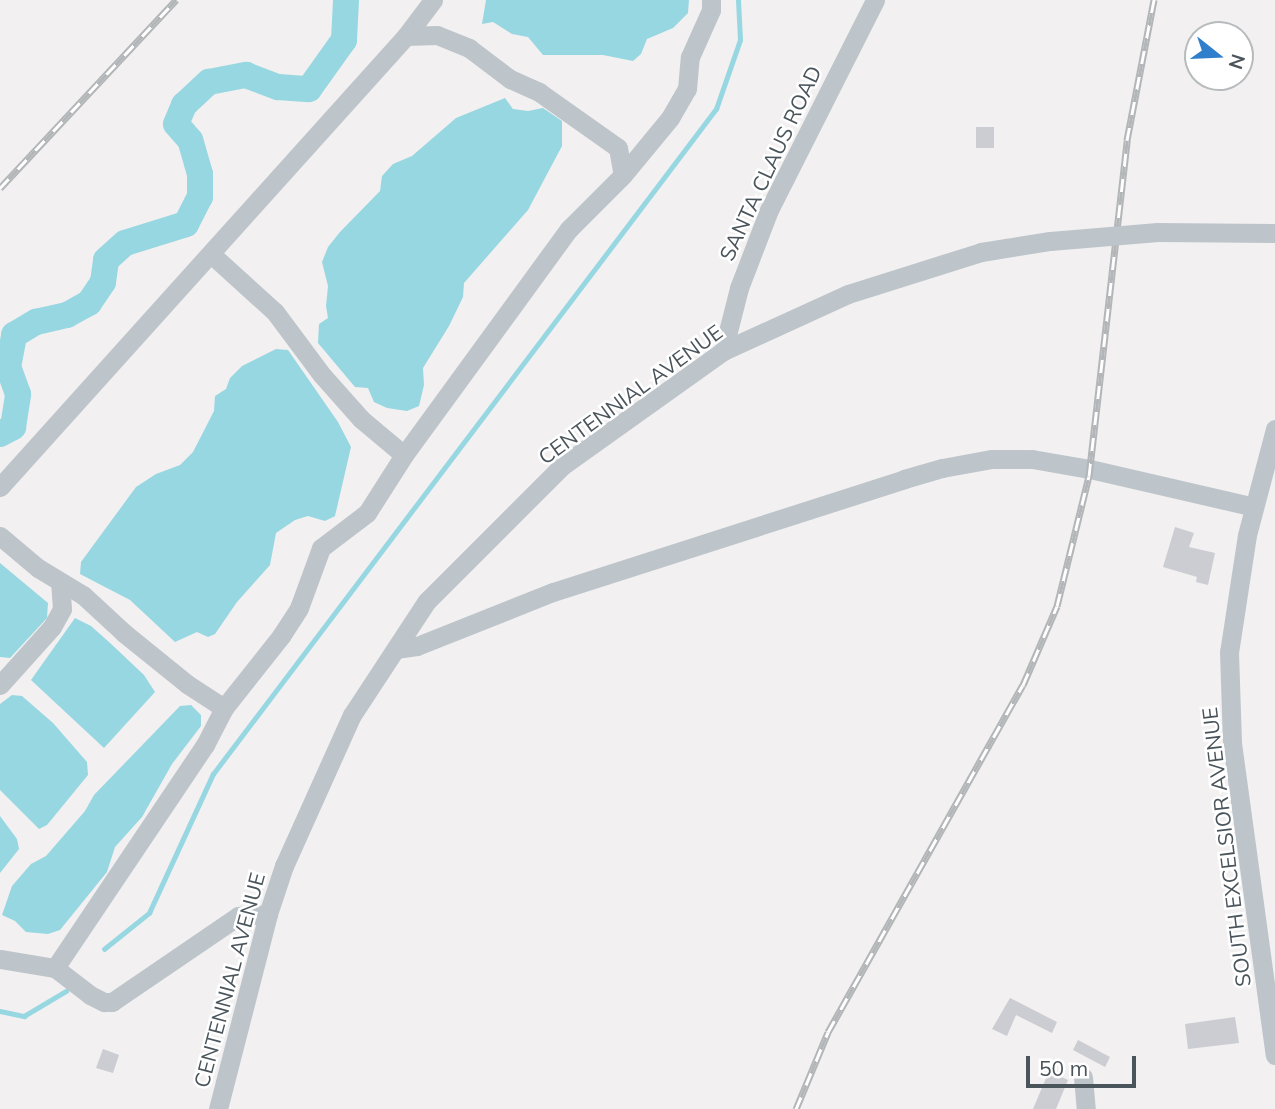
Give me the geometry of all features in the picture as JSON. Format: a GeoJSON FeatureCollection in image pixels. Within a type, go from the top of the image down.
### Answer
{"type":"FeatureCollection","features":[{"type":"Feature","properties":{"kind":"street"},"geometry":{"type":"LineString","coordinates":[[0,486],[406,36],[433,0]]}},
{"type":"Feature","properties":{"kind":"street"},"geometry":{"type":"LineString","coordinates":[[55,968],[205,745],[224,708],[293,617],[321,548],[367,513],[404,455],[569,229],[623,175],[670,118],[687,89],[690,57],[711,10],[711,0]]}},
{"type":"Feature","properties":{"kind":"street","name":"SANTA CLAUS ROAD"},"geometry":{"type":"LineString","coordinates":[[723,351],[739,288],[769,210],[875,0]]}},
{"type":"Feature","properties":{"kind":"street"},"geometry":{"type":"LineString","coordinates":[[406,36],[437,35],[469,48],[510,79],[539,92],[618,148],[623,175]]}},
{"type":"Feature","properties":{"kind":"street","name":"CENTENNIAL AVENUE"},"geometry":{"type":"LineString","coordinates":[[218,1109],[268,915],[284,866],[352,715],[427,601],[562,466],[723,351],[848,294],[981,252],[1050,241],[1157,232],[1275,233]]}},
{"type":"Feature","properties":{"kind":"street"},"geometry":{"type":"LineString","coordinates":[[211,254],[275,312],[322,375],[361,419],[404,455]]}},
{"type":"Feature","properties":{"kind":"street","name":"SOUTH EXCELSIOR AVENUE"},"geometry":{"type":"LineString","coordinates":[[1275,429],[1247,535],[1229,652],[1232,743],[1275,1055]]}},
{"type":"Feature","properties":{"kind":"street"},"geometry":{"type":"LineString","coordinates":[[396,649],[417,646],[553,592],[904,479],[979,461],[1032,459],[1254,507]]}},
{"type":"Feature","properties":{"kind":"street"},"geometry":{"type":"LineString","coordinates":[[0,536],[60,582],[83,595],[124,633],[187,684],[224,708]]}},
{"type":"Feature","properties":{"kind":"street"},"geometry":{"type":"LineString","coordinates":[[0,685],[52,626],[62,609],[60,582]]}},
{"type":"Feature","properties":{"kind":"street"},"geometry":{"type":"LineString","coordinates":[[0,960],[55,968],[90,995],[104,1002],[112,1002],[238,916],[268,915]]}},
{"type":"Feature","properties":{"kind":"street"},"geometry":{"type":"LineString","coordinates":[[1083,1077],[1086,1109]]}},
{"type":"Feature","properties":{"kind":"water"},"geometry":{"type":"Polygon","coordinates":[[[486,0],[689,0],[688,13],[673,28],[647,39],[641,54],[633,61],[603,55],[543,55],[528,37],[512,34],[493,22],[482,24],[486,0]]]}},
{"type":"Feature","properties":{"kind":"water"},"geometry":{"type":"Polygon","coordinates":[[[505,98],[513,109],[528,111],[543,108],[562,121],[562,146],[528,210],[464,283],[463,297],[423,368],[424,385],[419,406],[407,411],[387,408],[374,402],[368,388],[355,387],[318,343],[319,324],[328,318],[328,286],[322,262],[328,247],[340,232],[380,191],[382,176],[393,164],[412,156],[456,118],[505,98]]]}},
{"type":"Feature","properties":{"kind":"water"},"geometry":{"type":"Polygon","coordinates":[[[276,349],[288,350],[338,422],[351,447],[335,516],[325,521],[308,516],[295,520],[276,533],[270,565],[237,602],[215,634],[208,637],[197,632],[175,642],[130,600],[80,574],[81,562],[136,487],[156,474],[180,465],[193,452],[214,411],[215,396],[226,389],[230,378],[242,366],[276,349]]]}},
{"type":"Feature","properties":{"kind":"water"},"geometry":{"type":"Polygon","coordinates":[[[0,563],[48,603],[47,618],[10,658],[0,657],[0,563]]]}},
{"type":"Feature","properties":{"kind":"water"},"geometry":{"type":"Polygon","coordinates":[[[75,618],[91,626],[109,642],[144,675],[155,692],[104,748],[31,680],[75,618]]]}},
{"type":"Feature","properties":{"kind":"water"},"geometry":{"type":"Polygon","coordinates":[[[12,695],[22,696],[53,723],[87,762],[88,775],[47,825],[39,829],[0,790],[0,704],[12,695]]]}},
{"type":"Feature","properties":{"kind":"water"},"geometry":{"type":"Polygon","coordinates":[[[191,705],[201,715],[201,726],[172,764],[142,817],[115,847],[107,872],[60,930],[48,934],[26,932],[15,921],[2,915],[12,886],[31,864],[46,856],[85,811],[94,795],[180,706],[191,705]]]}},
{"type":"Feature","properties":{"kind":"water"},"geometry":{"type":"Polygon","coordinates":[[[0,816],[17,839],[19,849],[0,873],[0,816]]]}},
{"type":"Feature","properties":{"kind":"building"},"geometry":{"type":"Polygon","coordinates":[[[976,127],[994,127],[994,148],[976,148],[976,127]]]}},
{"type":"Feature","properties":{"kind":"building"},"geometry":{"type":"Polygon","coordinates":[[[1175,527],[1194,533],[1189,547],[1215,553],[1208,585],[1196,582],[1197,577],[1163,567],[1175,527]]]}},
{"type":"Feature","properties":{"kind":"building"},"geometry":{"type":"Polygon","coordinates":[[[1010,998],[1057,1022],[1052,1033],[1016,1015],[1007,1036],[992,1029],[1010,998]]]}},
{"type":"Feature","properties":{"kind":"building"},"geometry":{"type":"Polygon","coordinates":[[[1235,1017],[1239,1043],[1188,1049],[1185,1024],[1235,1017]]]}},
{"type":"Feature","properties":{"kind":"building"},"geometry":{"type":"Polygon","coordinates":[[[1078,1040],[1110,1057],[1105,1067],[1073,1050],[1078,1040]]]}},
{"type":"Feature","properties":{"kind":"building"},"geometry":{"type":"Polygon","coordinates":[[[103,1049],[119,1055],[113,1073],[96,1068],[103,1049]]]}},
{"type":"Feature","properties":{"kind":"building"},"geometry":{"type":"Polygon","coordinates":[[[1049,1071],[1068,1080],[1056,1109],[1033,1109],[1049,1071]]]}},
{"type":"Feature","properties":{"kind":"waterway"},"geometry":{"type":"LineString","coordinates":[[0,434],[13,427],[18,394],[8,367],[14,335],[36,322],[67,315],[89,303],[103,282],[106,260],[125,243],[186,224],[200,197],[200,174],[190,140],[176,124],[184,105],[209,82],[246,75],[278,87],[309,89],[344,40],[346,0]]}},
{"type":"Feature","properties":{"kind":"waterway"},"geometry":{"type":"LineString","coordinates":[[104,949],[149,913],[213,774],[716,109],[740,40],[738,0]]}},
{"type":"Feature","properties":{"kind":"waterway"},"geometry":{"type":"LineString","coordinates":[[0,1011],[24,1016],[66,991]]}},
{"type":"Feature","properties":{"kind":"railway"},"geometry":{"type":"LineString","coordinates":[[0,188],[176,0]]}},
{"type":"Feature","properties":{"kind":"railway"},"geometry":{"type":"LineString","coordinates":[[796,1109],[828,1032],[1023,685],[1057,606],[1089,476],[1127,140],[1154,0]]}}]}
